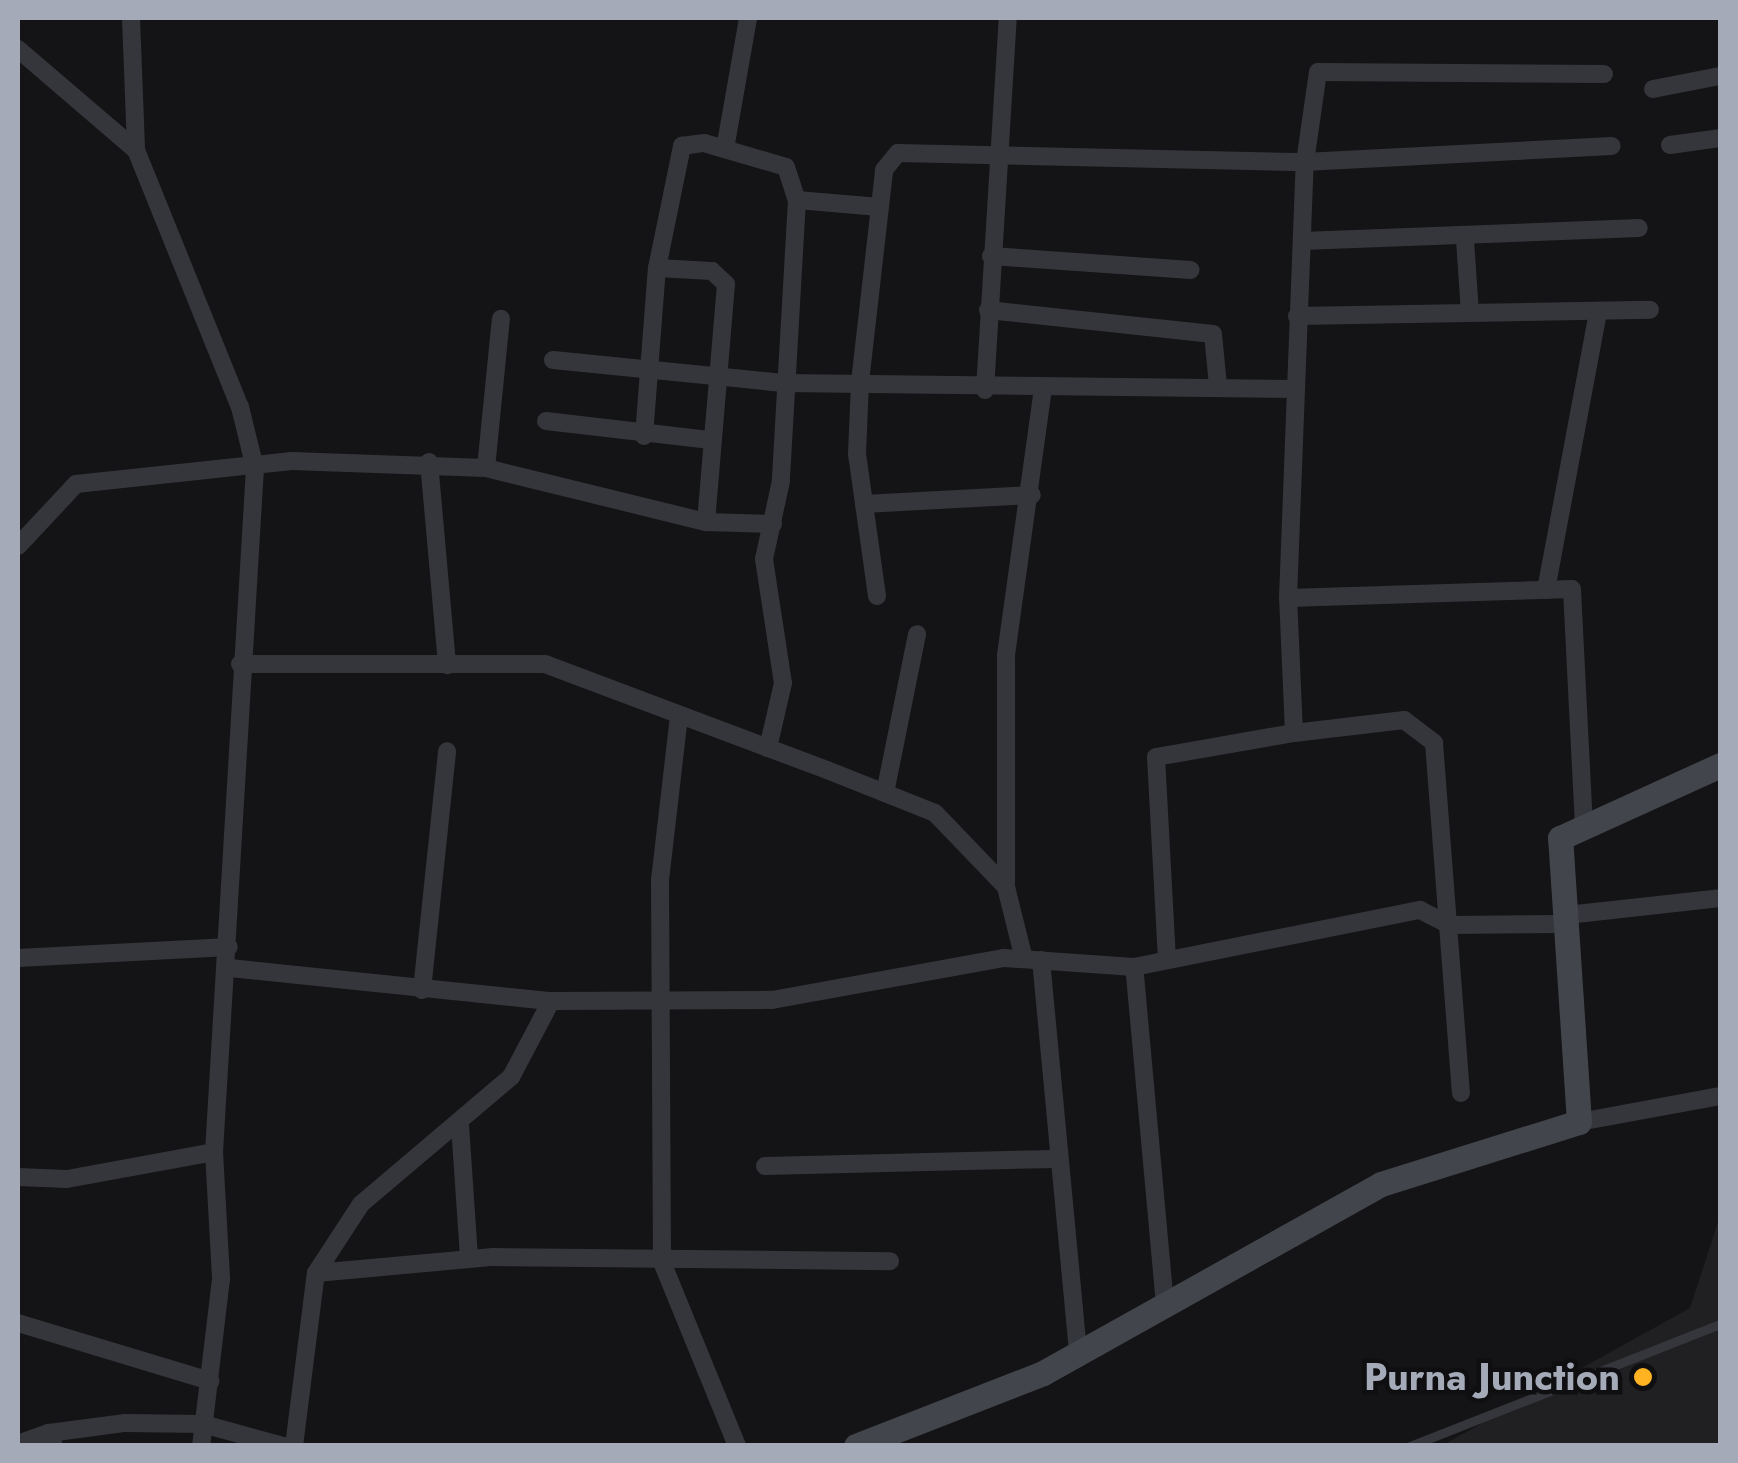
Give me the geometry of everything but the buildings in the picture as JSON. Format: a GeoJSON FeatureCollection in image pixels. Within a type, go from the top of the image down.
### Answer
{"type":"FeatureCollection","features":[{"type":"Feature","properties":{"kind":"main road"},"geometry":{"type":"LineString","coordinates":[[856,1446],[1078,1353],[1381,1184],[1579,1122],[1560,838],[1720,765]]}},
{"type":"Feature","properties":{"kind":"street"},"geometry":{"type":"LineString","coordinates":[[131,18],[136,150],[240,407],[255,468],[240,664],[230,968],[214,1152],[221,1279],[201,1446]]}},
{"type":"Feature","properties":{"kind":"street"},"geometry":{"type":"LineString","coordinates":[[725,149],[748,18]]}},
{"type":"Feature","properties":{"kind":"street"},"geometry":{"type":"LineString","coordinates":[[985,390],[995,151],[1008,18]]}},
{"type":"Feature","properties":{"kind":"street"},"geometry":{"type":"LineString","coordinates":[[18,49],[136,150]]}},
{"type":"Feature","properties":{"kind":"street"},"geometry":{"type":"LineString","coordinates":[[1294,733],[1288,598],[1297,316],[1305,162],[1318,72],[1604,74]]}},
{"type":"Feature","properties":{"kind":"street"},"geometry":{"type":"LineString","coordinates":[[1653,90],[1720,76]]}},
{"type":"Feature","properties":{"kind":"street"},"geometry":{"type":"LineString","coordinates":[[1670,146],[1720,138]]}},
{"type":"Feature","properties":{"kind":"street"},"geometry":{"type":"LineString","coordinates":[[644,436],[657,268],[682,146],[725,149],[786,168],[797,200],[773,524],[765,574],[783,683],[768,748]]}},
{"type":"Feature","properties":{"kind":"street"},"geometry":{"type":"LineString","coordinates":[[877,596],[864,504],[860,382],[884,170],[898,152],[995,151],[1305,162],[1612,146]]}},
{"type":"Feature","properties":{"kind":"street"},"geometry":{"type":"LineString","coordinates":[[797,200],[880,208]]}},
{"type":"Feature","properties":{"kind":"street"},"geometry":{"type":"LineString","coordinates":[[1302,242],[1466,240],[1638,228]]}},
{"type":"Feature","properties":{"kind":"street"},"geometry":{"type":"LineString","coordinates":[[1466,240],[1470,313]]}},
{"type":"Feature","properties":{"kind":"street"},"geometry":{"type":"LineString","coordinates":[[990,256],[1191,270]]}},
{"type":"Feature","properties":{"kind":"street"},"geometry":{"type":"LineString","coordinates":[[657,268],[723,278],[706,522]]}},
{"type":"Feature","properties":{"kind":"street"},"geometry":{"type":"LineString","coordinates":[[988,310],[1214,334],[1218,386]]}},
{"type":"Feature","properties":{"kind":"street"},"geometry":{"type":"LineString","coordinates":[[1546,590],[1598,310]]}},
{"type":"Feature","properties":{"kind":"street"},"geometry":{"type":"LineString","coordinates":[[1297,316],[1650,310]]}},
{"type":"Feature","properties":{"kind":"street"},"geometry":{"type":"LineString","coordinates":[[486,468],[501,318]]}},
{"type":"Feature","properties":{"kind":"street"},"geometry":{"type":"LineString","coordinates":[[553,360],[716,378],[985,390],[1296,388]]}},
{"type":"Feature","properties":{"kind":"street"},"geometry":{"type":"LineString","coordinates":[[1043,390],[1032,494],[1006,655],[1006,887],[1032,960],[1078,1353]]}},
{"type":"Feature","properties":{"kind":"street"},"geometry":{"type":"LineString","coordinates":[[546,421],[644,436],[711,440]]}},
{"type":"Feature","properties":{"kind":"street"},"geometry":{"type":"LineString","coordinates":[[429,462],[447,664]]}},
{"type":"Feature","properties":{"kind":"street"},"geometry":{"type":"LineString","coordinates":[[18,546],[76,484],[255,468],[429,462],[486,468],[706,522],[773,524]]}},
{"type":"Feature","properties":{"kind":"street"},"geometry":{"type":"LineString","coordinates":[[864,504],[1032,494]]}},
{"type":"Feature","properties":{"kind":"street"},"geometry":{"type":"LineString","coordinates":[[1288,598],[1572,589],[1584,827]]}},
{"type":"Feature","properties":{"kind":"street"},"geometry":{"type":"LineString","coordinates":[[885,793],[917,634]]}},
{"type":"Feature","properties":{"kind":"street"},"geometry":{"type":"LineString","coordinates":[[240,664],[544,664],[935,813],[1006,887]]}},
{"type":"Feature","properties":{"kind":"street"},"geometry":{"type":"LineString","coordinates":[[679,716],[660,880],[662,1262],[737,1446]]}},
{"type":"Feature","properties":{"kind":"street"},"geometry":{"type":"LineString","coordinates":[[1167,960],[1156,756],[1404,720],[1422,727],[1439,767],[1461,1093]]}},
{"type":"Feature","properties":{"kind":"street"},"geometry":{"type":"LineString","coordinates":[[422,990],[447,751]]}},
{"type":"Feature","properties":{"kind":"street"},"geometry":{"type":"LineString","coordinates":[[230,968],[550,1000],[772,1000],[1032,960],[1134,967],[1420,910],[1449,925],[1566,920],[1720,898]]}},
{"type":"Feature","properties":{"kind":"street"},"geometry":{"type":"LineString","coordinates":[[18,958],[229,947]]}},
{"type":"Feature","properties":{"kind":"street"},"geometry":{"type":"LineString","coordinates":[[1134,967],[1165,1304]]}},
{"type":"Feature","properties":{"kind":"street"},"geometry":{"type":"LineString","coordinates":[[294,1446],[316,1272],[361,1204],[512,1077],[550,1000]]}},
{"type":"Feature","properties":{"kind":"street"},"geometry":{"type":"LineString","coordinates":[[1579,1122],[1720,1096]]}},
{"type":"Feature","properties":{"kind":"street"},"geometry":{"type":"LineString","coordinates":[[460,1124],[469,1258]]}},
{"type":"Feature","properties":{"kind":"street"},"geometry":{"type":"LineString","coordinates":[[18,1177],[67,1180],[214,1152]]}},
{"type":"Feature","properties":{"kind":"street"},"geometry":{"type":"LineString","coordinates":[[765,1166],[1056,1159]]}},
{"type":"Feature","properties":{"kind":"street"},"geometry":{"type":"LineString","coordinates":[[316,1272],[469,1258],[890,1261]]}},
{"type":"Feature","properties":{"kind":"street"},"geometry":{"type":"LineString","coordinates":[[18,1323],[210,1381]]}},
{"type":"Feature","properties":{"kind":"street"},"geometry":{"type":"LineString","coordinates":[[18,1444],[202,1424],[283,1446]]}},
{"type":"Feature","properties":{"kind":"lane"},"geometry":{"type":"LineString","coordinates":[[1410,1446],[1720,1324]]}},
{"type":"Feature","properties":{"kind":"shaded area","name":"Purna Junction"},"geometry":{"type":"Polygon","coordinates":[[[1720,1216],[1720,1445],[1441,1446],[1690,1308],[1720,1216]]]}},
{"type":"Feature","properties":{"kind":"place","name":"Purna Junction"},"geometry":{"type":"Point","coordinates":[1643,1377]}}]}
